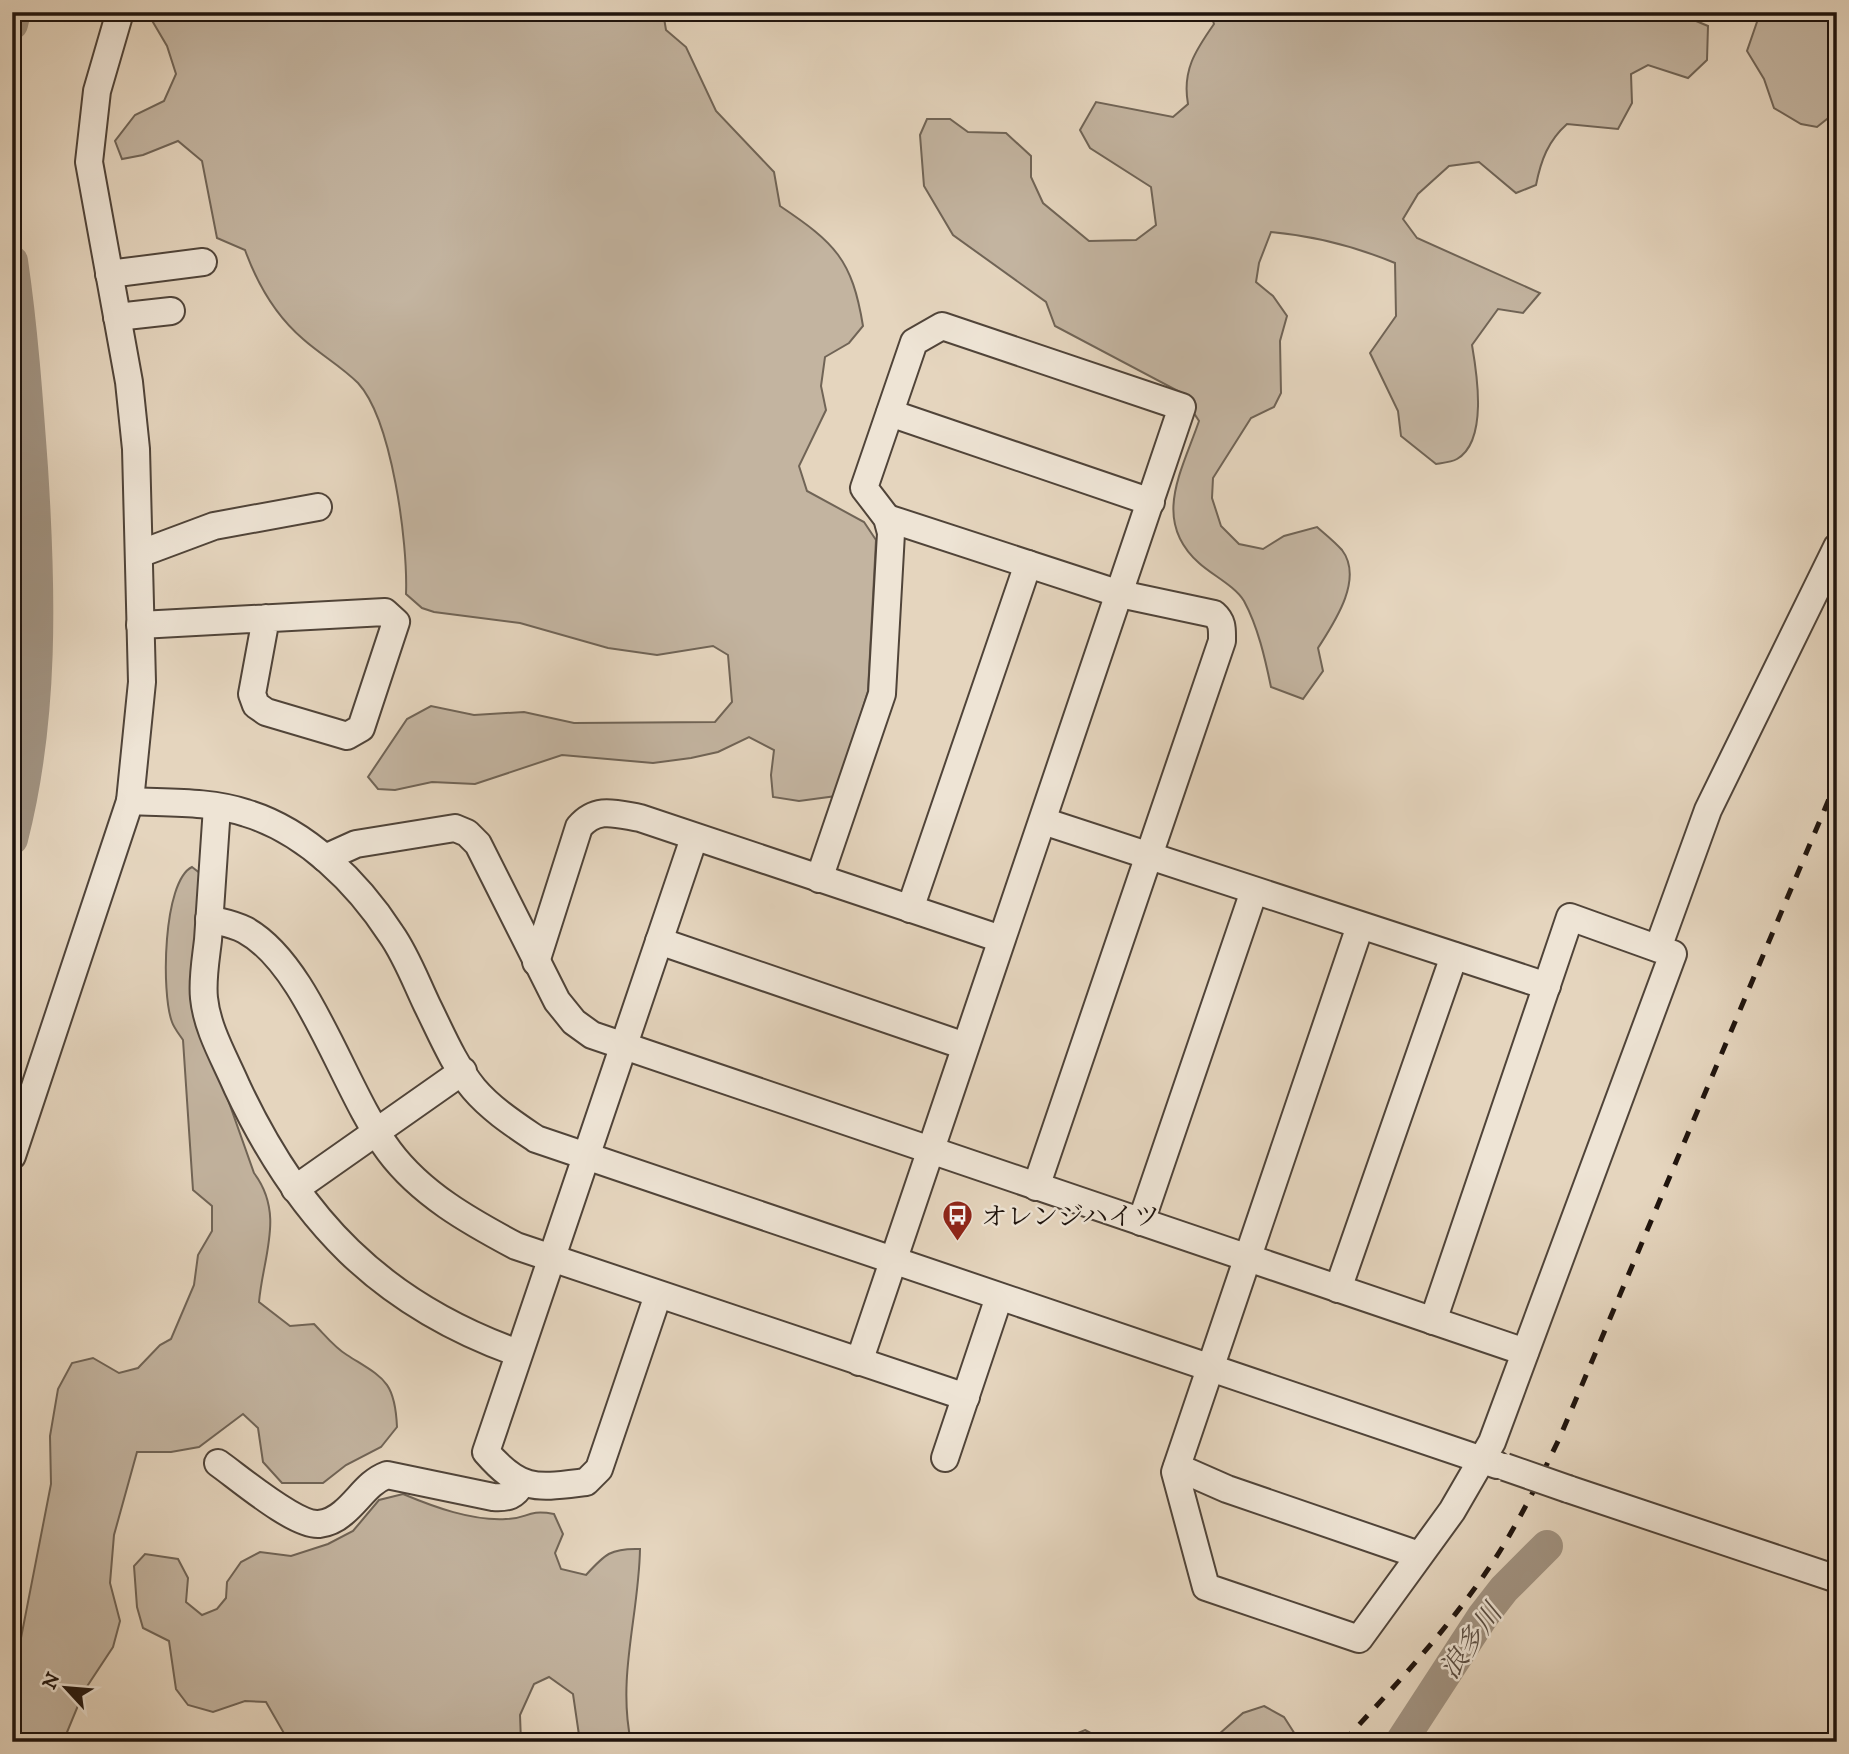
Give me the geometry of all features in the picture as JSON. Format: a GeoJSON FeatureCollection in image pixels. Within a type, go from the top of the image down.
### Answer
{"type":"FeatureCollection","features":[{"type":"Feature","properties":{"kind":"street"},"geometry":{"type":"LineString","coordinates":[[12,1156],[130,800],[142,682],[136,449],[117,317],[89,162],[97,91],[120,12]]}},
{"type":"Feature","properties":{"kind":"street"},"geometry":{"type":"LineString","coordinates":[[109,274],[203,262]]}},
{"type":"Feature","properties":{"kind":"street"},"geometry":{"type":"LineString","coordinates":[[117,317],[171,311]]}},
{"type":"Feature","properties":{"kind":"street"},"geometry":{"type":"LineString","coordinates":[[819,879],[882,694],[892,557],[887,518],[864,488],[914,342],[942,326],[1182,407],[859,1362]]}},
{"type":"Feature","properties":{"kind":"street"},"geometry":{"type":"LineString","coordinates":[[890,413],[1151,502]]}},
{"type":"Feature","properties":{"kind":"street"},"geometry":{"type":"LineString","coordinates":[[139,554],[214,526],[318,507]]}},
{"type":"Feature","properties":{"kind":"street"},"geometry":{"type":"LineString","coordinates":[[887,518],[1120,594],[1213,614],[1220,619],[1223,628],[1222,641],[1036,1187]]}},
{"type":"Feature","properties":{"kind":"street"},"geometry":{"type":"LineString","coordinates":[[1658,948],[1708,810],[1837,547]]}},
{"type":"Feature","properties":{"kind":"street"},"geometry":{"type":"LineString","coordinates":[[910,909],[1028,564]]}},
{"type":"Feature","properties":{"kind":"street"},"geometry":{"type":"LineString","coordinates":[[140,625],[266,618],[385,612],[396,622],[360,728],[347,736],[266,712],[256,705],[252,694],[266,618]]}},
{"type":"Feature","properties":{"kind":"street"},"geometry":{"type":"LineString","coordinates":[[130,800],[217,807],[247,813],[268,822],[326,858],[349,881],[392,935],[463,1072],[474,1088],[502,1115],[536,1139],[1837,1579]]}},
{"type":"Feature","properties":{"kind":"street"},"geometry":{"type":"LineString","coordinates":[[217,807],[204,995],[216,1042],[252,1119],[295,1189],[344,1250],[388,1285],[431,1314],[480,1340],[518,1353]]}},
{"type":"Feature","properties":{"kind":"street"},"geometry":{"type":"LineString","coordinates":[[536,962],[579,827],[588,816],[600,812],[640,818],[1001,939]]}},
{"type":"Feature","properties":{"kind":"street"},"geometry":{"type":"LineString","coordinates":[[1044,821],[1547,986]]}},
{"type":"Feature","properties":{"kind":"street"},"geometry":{"type":"LineString","coordinates":[[326,858],[356,844],[455,828],[467,833],[478,844],[557,1001],[574,1022],[592,1035],[1525,1352]]}},
{"type":"Feature","properties":{"kind":"street"},"geometry":{"type":"LineString","coordinates":[[658,1295],[599,1468],[586,1482],[523,1483],[507,1476],[486,1452],[583,1157],[694,838]]}},
{"type":"Feature","properties":{"kind":"street"},"geometry":{"type":"LineString","coordinates":[[1141,1223],[1254,891]]}},
{"type":"Feature","properties":{"kind":"street"},"geometry":{"type":"LineString","coordinates":[[1360,926],[1177,1467],[1206,1587],[1359,1639],[1451,1511],[1494,1463],[1525,1352],[1673,954],[1570,917],[1433,1321]]}},
{"type":"Feature","properties":{"kind":"street"},"geometry":{"type":"LineString","coordinates":[[209,919],[244,930],[281,960],[298,983],[338,1065],[389,1151],[413,1177],[452,1210],[516,1246],[966,1397]]}},
{"type":"Feature","properties":{"kind":"street"},"geometry":{"type":"LineString","coordinates":[[659,942],[965,1046]]}},
{"type":"Feature","properties":{"kind":"street"},"geometry":{"type":"LineString","coordinates":[[1338,1289],[1454,956]]}},
{"type":"Feature","properties":{"kind":"street"},"geometry":{"type":"LineString","coordinates":[[295,1189],[463,1072]]}},
{"type":"Feature","properties":{"kind":"street"},"geometry":{"type":"LineString","coordinates":[[945,1458],[999,1297]]}},
{"type":"Feature","properties":{"kind":"street"},"geometry":{"type":"LineString","coordinates":[[218,1463],[300,1520],[317,1525],[338,1516],[376,1479],[387,1475],[507,1498],[517,1492],[523,1483]]}},
{"type":"Feature","properties":{"kind":"street"},"geometry":{"type":"LineString","coordinates":[[1177,1467],[1227,1489],[1419,1555]]}},
{"type":"Feature","properties":{"kind":"shaded area"},"geometry":{"type":"Polygon","coordinates":[[[147,12],[663,12],[666,30],[686,47],[716,111],[774,172],[780,206],[815,231],[838,255],[853,284],[859,303],[863,326],[849,343],[825,357],[821,386],[826,410],[799,466],[807,491],[864,522],[876,540],[868,691],[836,796],[799,801],[773,797],[771,775],[774,750],[749,737],[718,752],[691,758],[653,763],[562,755],[475,784],[432,782],[395,790],[378,789],[368,777],[407,719],[431,706],[474,715],[524,712],[574,723],[715,722],[732,702],[728,655],[713,646],[657,655],[608,648],[520,623],[434,612],[422,608],[406,594],[404,545],[396,483],[380,424],[370,401],[358,383],[303,339],[284,320],[255,275],[245,250],[217,238],[202,161],[178,141],[143,155],[122,159],[115,141],[135,115],[164,101],[176,74],[167,46],[147,12]]]}},
{"type":"Feature","properties":{"kind":"shaded area"},"geometry":{"type":"Polygon","coordinates":[[[1210,12],[1689,12],[1689,18],[1708,26],[1707,60],[1688,78],[1648,65],[1631,74],[1632,103],[1618,129],[1567,124],[1546,152],[1536,185],[1516,193],[1479,162],[1449,166],[1418,194],[1403,219],[1417,238],[1540,293],[1523,313],[1498,309],[1472,345],[1478,389],[1477,423],[1467,450],[1455,460],[1436,464],[1401,436],[1398,411],[1370,353],[1396,316],[1395,263],[1334,243],[1271,232],[1259,263],[1256,282],[1273,296],[1287,316],[1280,341],[1281,393],[1274,407],[1251,418],[1213,478],[1212,498],[1221,526],[1239,544],[1263,549],[1284,536],[1317,527],[1342,550],[1348,562],[1350,574],[1344,600],[1318,648],[1323,671],[1303,699],[1271,687],[1264,654],[1244,601],[1199,563],[1185,547],[1176,530],[1173,512],[1175,495],[1199,421],[1180,392],[1055,326],[1046,302],[953,235],[924,186],[920,135],[927,119],[950,119],[968,132],[1006,133],[1031,156],[1031,177],[1043,203],[1089,241],[1136,240],[1156,225],[1151,187],[1090,148],[1080,130],[1096,102],[1173,117],[1188,104],[1189,71],[1196,52],[1214,24],[1210,12]]]}},
{"type":"Feature","properties":{"kind":"shaded area"},"geometry":{"type":"Polygon","coordinates":[[[1765,12],[1837,12],[1837,111],[1817,127],[1801,124],[1774,108],[1764,79],[1747,51],[1758,19],[1765,12]]]}},
{"type":"Feature","properties":{"kind":"shaded area"},"geometry":{"type":"Polygon","coordinates":[[[192,867],[201,874],[192,998],[254,1173],[268,1204],[270,1236],[259,1302],[290,1326],[314,1324],[338,1349],[378,1375],[390,1390],[397,1427],[381,1447],[346,1465],[323,1483],[282,1483],[263,1462],[258,1428],[243,1414],[199,1447],[171,1452],[137,1452],[114,1535],[110,1583],[120,1621],[113,1647],[84,1691],[63,1742],[12,1742],[12,1663],[21,1638],[51,1484],[50,1436],[58,1389],[72,1363],[93,1358],[119,1373],[138,1368],[160,1345],[171,1339],[194,1285],[198,1255],[212,1231],[212,1206],[193,1190],[183,1040],[172,1022],[166,988],[170,915],[182,876],[192,867]]]}},
{"type":"Feature","properties":{"kind":"shaded area"},"geometry":{"type":"Polygon","coordinates":[[[403,1494],[440,1508],[480,1518],[506,1519],[532,1513],[554,1514],[563,1534],[555,1553],[561,1569],[586,1575],[598,1562],[615,1551],[640,1549],[627,1670],[627,1718],[631,1742],[580,1742],[573,1694],[549,1677],[534,1684],[520,1715],[521,1742],[286,1742],[285,1735],[266,1702],[245,1701],[213,1712],[188,1705],[176,1689],[169,1641],[143,1628],[137,1607],[134,1566],[145,1554],[178,1559],[188,1578],[186,1602],[202,1615],[217,1609],[226,1598],[227,1582],[241,1562],[260,1552],[291,1556],[328,1544],[353,1531],[379,1500],[403,1494]]]}},
{"type":"Feature","properties":{"kind":"shaded area"},"geometry":{"type":"Polygon","coordinates":[[[1264,1706],[1284,1717],[1300,1742],[1210,1742],[1243,1713],[1264,1706]]]}},
{"type":"Feature","properties":{"kind":"shaded area"},"geometry":{"type":"Polygon","coordinates":[[[1085,1730],[1107,1742],[1056,1742],[1085,1730]]]}},
{"type":"Feature","properties":{"kind":"waterway"},"geometry":{"type":"LineString","coordinates":[[12,24],[15,12]]}},
{"type":"Feature","properties":{"kind":"waterway"},"geometry":{"type":"LineString","coordinates":[[12,261],[30,442],[37,561],[34,701],[22,793],[12,839]]}},
{"type":"Feature","properties":{"kind":"waterway","name":"浪多川"},"geometry":{"type":"LineString","coordinates":[[1401,1742],[1483,1616],[1504,1589],[1547,1546]]}},
{"type":"Feature","properties":{"kind":"railway"},"geometry":{"type":"LineString","coordinates":[[1343,1742],[1402,1678],[1457,1612],[1501,1550],[1536,1486],[1560,1437],[1837,780]]}},
{"type":"Feature","properties":{"kind":"place","name":"オレンジハイツ"},"geometry":{"type":"Point","coordinates":[958,1243]}}]}
